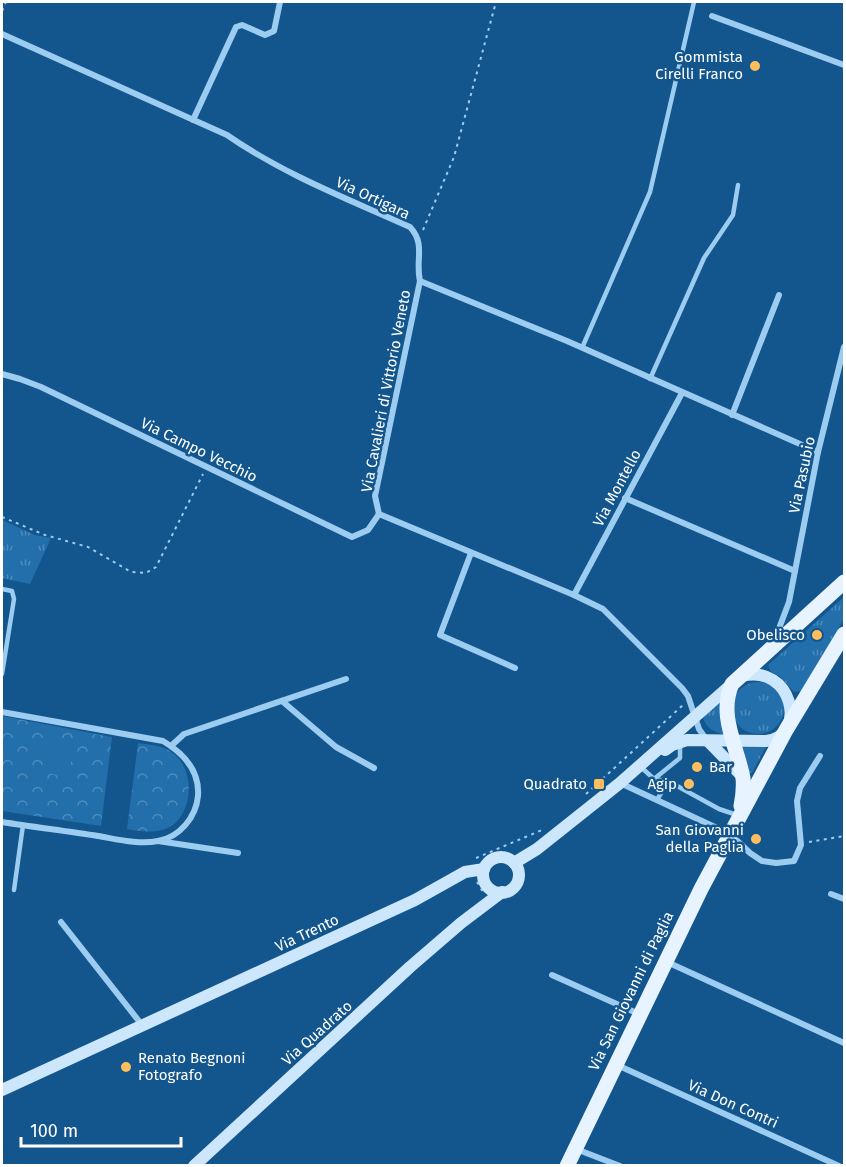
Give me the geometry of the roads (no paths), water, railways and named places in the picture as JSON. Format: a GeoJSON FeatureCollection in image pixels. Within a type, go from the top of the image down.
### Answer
{"type":"FeatureCollection","features":[{"type":"Feature","properties":{"kind":"main road"},"geometry":{"type":"LineString","coordinates":[[740,815],[744,790],[726,710],[727,697],[737,680],[772,648],[794,616],[841,587]]}},
{"type":"Feature","properties":{"kind":"main road","name":"Via San Giovanni di Paglia"},"geometry":{"type":"LineString","coordinates":[[567,1166],[701,889],[786,730],[844,634]]}},
{"type":"Feature","properties":{"kind":"street"},"geometry":{"type":"LineString","coordinates":[[193,120],[236,27],[242,25],[265,35],[274,31],[280,2]]}},
{"type":"Feature","properties":{"kind":"street"},"geometry":{"type":"LineString","coordinates":[[712,16],[844,65]]}},
{"type":"Feature","properties":{"kind":"street","name":"Via Ortigara"},"geometry":{"type":"LineString","coordinates":[[2,34],[227,135],[255,154],[305,180],[410,227],[418,236],[420,245],[418,270],[420,281]]}},
{"type":"Feature","properties":{"kind":"street"},"geometry":{"type":"LineString","coordinates":[[420,281],[582,348],[818,452]]}},
{"type":"Feature","properties":{"kind":"street","name":"Via Cavalieri di Vittorio Veneto"},"geometry":{"type":"LineString","coordinates":[[420,281],[375,496],[379,514],[603,609],[688,696],[699,729],[708,741]]}},
{"type":"Feature","properties":{"kind":"street"},"geometry":{"type":"LineString","coordinates":[[732,415],[779,295]]}},
{"type":"Feature","properties":{"kind":"street","name":"Via Pasubio"},"geometry":{"type":"LineString","coordinates":[[794,616],[795,571],[818,452],[844,347]]}},
{"type":"Feature","properties":{"kind":"street","name":"Via Campo Vecchio"},"geometry":{"type":"LineString","coordinates":[[2,374],[41,387],[352,537],[368,530],[379,514]]}},
{"type":"Feature","properties":{"kind":"street","name":"Via Montello"},"geometry":{"type":"LineString","coordinates":[[574,595],[682,393]]}},
{"type":"Feature","properties":{"kind":"street"},"geometry":{"type":"LineString","coordinates":[[625,498],[795,571]]}},
{"type":"Feature","properties":{"kind":"street"},"geometry":{"type":"LineString","coordinates":[[471,553],[440,635],[515,669]]}},
{"type":"Feature","properties":{"kind":"street"},"geometry":{"type":"LineString","coordinates":[[502,892],[486,891],[484,869],[492,860],[509,859],[514,863],[537,849],[620,783],[737,680],[751,674],[762,675],[773,678],[783,686],[788,697],[790,720],[786,730],[773,740],[680,742],[644,762]]}},
{"type":"Feature","properties":{"kind":"street"},"geometry":{"type":"LineString","coordinates":[[171,746],[184,734],[346,679]]}},
{"type":"Feature","properties":{"kind":"street"},"geometry":{"type":"LineString","coordinates":[[282,701],[336,747],[374,768]]}},
{"type":"Feature","properties":{"kind":"street"},"geometry":{"type":"LineString","coordinates":[[2,712],[163,741],[178,750],[189,763],[197,778],[198,796],[194,812],[185,826],[175,834],[158,841]]}},
{"type":"Feature","properties":{"kind":"street"},"geometry":{"type":"LineString","coordinates":[[708,741],[742,776]]}},
{"type":"Feature","properties":{"kind":"street"},"geometry":{"type":"LineString","coordinates":[[620,783],[730,834],[762,861],[776,864],[794,861],[801,845],[797,801],[800,788],[820,756]]}},
{"type":"Feature","properties":{"kind":"street"},"geometry":{"type":"LineString","coordinates":[[2,822],[238,853]]}},
{"type":"Feature","properties":{"kind":"street","name":"Via Quadrato"},"geometry":{"type":"LineString","coordinates":[[194,1166],[461,923],[502,892],[512,888],[518,879],[514,863]]}},
{"type":"Feature","properties":{"kind":"street","name":"Via Trento"},"geometry":{"type":"LineString","coordinates":[[2,1090],[415,900],[465,872],[484,869]]}},
{"type":"Feature","properties":{"kind":"street","name":"Via Quadrato"},"geometry":{"type":"LineString","coordinates":[[461,923],[486,891]]}},
{"type":"Feature","properties":{"kind":"street"},"geometry":{"type":"LineString","coordinates":[[831,894],[844,899]]}},
{"type":"Feature","properties":{"kind":"street"},"geometry":{"type":"LineString","coordinates":[[61,922],[142,1025]]}},
{"type":"Feature","properties":{"kind":"street"},"geometry":{"type":"LineString","coordinates":[[666,962],[844,1043]]}},
{"type":"Feature","properties":{"kind":"street"},"geometry":{"type":"LineString","coordinates":[[552,975],[640,1015]]}},
{"type":"Feature","properties":{"kind":"street","name":"Via Don Contri"},"geometry":{"type":"LineString","coordinates":[[616,1065],[839,1166]]}},
{"type":"Feature","properties":{"kind":"street"},"geometry":{"type":"LineString","coordinates":[[575,1149],[620,1166]]}},
{"type":"Feature","properties":{"kind":"lane"},"geometry":{"type":"LineString","coordinates":[[582,348],[650,192],[694,2]]}},
{"type":"Feature","properties":{"kind":"lane"},"geometry":{"type":"LineString","coordinates":[[650,379],[704,258],[733,215],[738,185]]}},
{"type":"Feature","properties":{"kind":"lane"},"geometry":{"type":"LineString","coordinates":[[2,589],[12,591],[14,599],[2,674]]}},
{"type":"Feature","properties":{"kind":"lane"},"geometry":{"type":"LineString","coordinates":[[654,779],[680,758],[680,742]]}},
{"type":"Feature","properties":{"kind":"lane"},"geometry":{"type":"LineString","coordinates":[[644,762],[654,779]]}},
{"type":"Feature","properties":{"kind":"lane"},"geometry":{"type":"LineString","coordinates":[[654,779],[668,781],[719,809],[740,815]]}},
{"type":"Feature","properties":{"kind":"lane"},"geometry":{"type":"LineString","coordinates":[[657,800],[668,781]]}},
{"type":"Feature","properties":{"kind":"lane"},"geometry":{"type":"LineString","coordinates":[[14,890],[23,825]]}},
{"type":"Feature","properties":{"kind":"place","name":"Gommista Cirelli Franco"},"geometry":{"type":"Point","coordinates":[755,66]}},
{"type":"Feature","properties":{"kind":"place","name":"Obelisco"},"geometry":{"type":"Point","coordinates":[817,635]}},
{"type":"Feature","properties":{"kind":"place","name":"Bar"},"geometry":{"type":"Point","coordinates":[697,767]}},
{"type":"Feature","properties":{"kind":"place","name":"Quadrato"},"geometry":{"type":"Point","coordinates":[599,784]}},
{"type":"Feature","properties":{"kind":"place","name":"Agip"},"geometry":{"type":"Point","coordinates":[689,784]}},
{"type":"Feature","properties":{"kind":"place","name":"San Giovanni della Paglia"},"geometry":{"type":"Point","coordinates":[756,839]}},
{"type":"Feature","properties":{"kind":"place","name":"Renato Begnoni Fotografo"},"geometry":{"type":"Point","coordinates":[126,1067]}}]}
